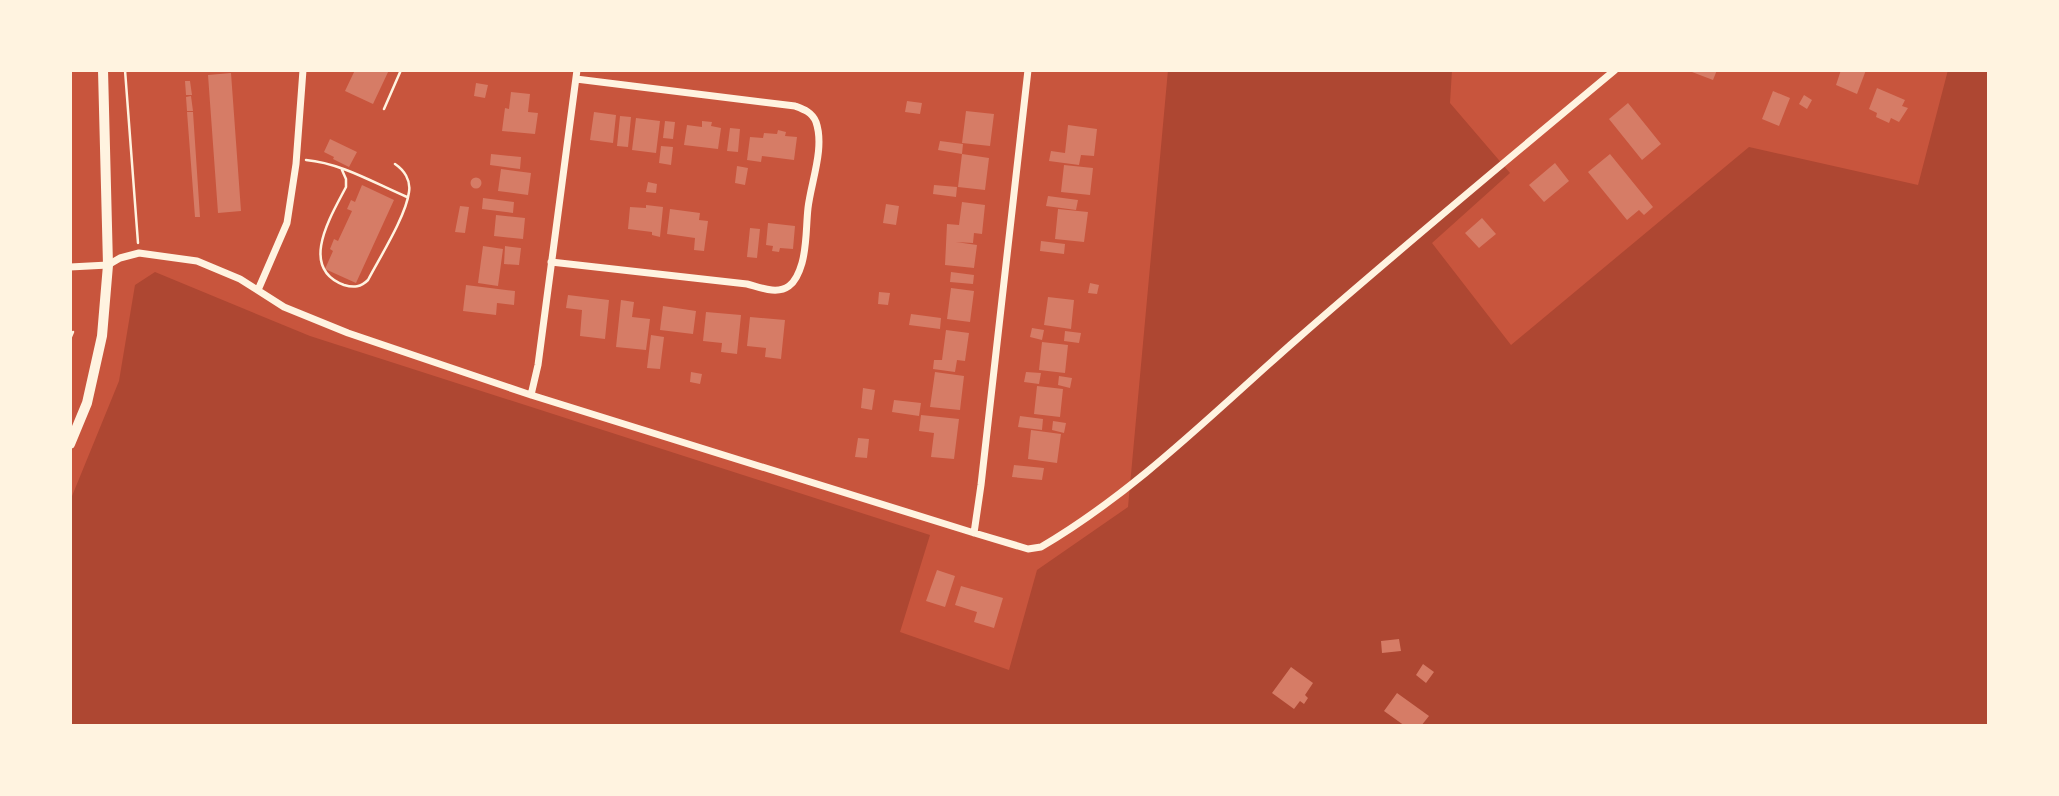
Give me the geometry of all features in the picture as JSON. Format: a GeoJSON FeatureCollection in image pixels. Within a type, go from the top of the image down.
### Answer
{"type":"FeatureCollection","features":[{"type":"Feature","properties":{"kind":"street"},"geometry":{"type":"LineString","coordinates":[[70,444],[86,403],[103,336],[108,265],[103,70]]}},
{"type":"Feature","properties":{"kind":"street"},"geometry":{"type":"LineString","coordinates":[[258,290],[287,223],[296,159],[303,70]]}},
{"type":"Feature","properties":{"kind":"street"},"geometry":{"type":"LineString","coordinates":[[974,533],[982,485],[1028,70]]}},
{"type":"Feature","properties":{"kind":"street"},"geometry":{"type":"LineString","coordinates":[[70,267],[108,265],[120,258],[139,253],[197,261],[240,279],[284,307],[317,322],[531,394],[974,533],[1034,549],[1090,517],[1615,70]]}},
{"type":"Feature","properties":{"kind":"street"},"geometry":{"type":"LineString","coordinates":[[531,394],[538,365],[551,262],[577,74],[794,106],[813,116],[818,140],[802,263],[792,283],[783,289],[551,262]]}},
{"type":"Feature","properties":{"kind":"path"},"geometry":{"type":"LineString","coordinates":[[125,70],[139,253]]}},
{"type":"Feature","properties":{"kind":"path"},"geometry":{"type":"LineString","coordinates":[[384,109],[401,70]]}},
{"type":"Feature","properties":{"kind":"path"},"geometry":{"type":"LineString","coordinates":[[296,159],[319,161],[408,197]]}},
{"type":"Feature","properties":{"kind":"path"},"geometry":{"type":"LineString","coordinates":[[342,170],[346,187],[324,234],[320,264],[324,272],[344,285],[362,286],[368,280],[408,197],[408,178],[395,164]]}},
{"type":"Feature","properties":{"kind":"path"},"geometry":{"type":"LineString","coordinates":[[70,339],[73,332]]}},
{"type":"Feature","properties":{"kind":"shaded area"},"geometry":{"type":"Polygon","coordinates":[[[1168,70],[1452,70],[1450,103],[1510,173],[1432,243],[1511,345],[1749,147],[1918,185],[1948,70],[1989,70],[1989,726],[70,726],[70,501],[119,381],[135,285],[155,272],[310,336],[930,535],[900,632],[1009,670],[1037,570],[1128,507],[1168,70]]]}},
{"type":"Feature","properties":{"kind":"building"},"geometry":{"type":"Polygon","coordinates":[[[355,70],[389,70],[373,104],[345,91],[355,70]]]}},
{"type":"Feature","properties":{"kind":"building"},"geometry":{"type":"Polygon","coordinates":[[[1717,70],[1713,80],[1692,72],[1717,70]]]}},
{"type":"Feature","properties":{"kind":"building"},"geometry":{"type":"Polygon","coordinates":[[[1841,70],[1866,70],[1857,94],[1836,85],[1841,70]]]}},
{"type":"Feature","properties":{"kind":"building"},"geometry":{"type":"Polygon","coordinates":[[[231,73],[241,211],[218,213],[208,75],[231,73]]]}},
{"type":"Feature","properties":{"kind":"building"},"geometry":{"type":"Polygon","coordinates":[[[185,81],[190,81],[192,95],[186,95],[185,81]]]}},
{"type":"Feature","properties":{"kind":"building"},"geometry":{"type":"Polygon","coordinates":[[[476,83],[488,85],[485,98],[474,96],[476,83]]]}},
{"type":"Feature","properties":{"kind":"building"},"geometry":{"type":"Polygon","coordinates":[[[1877,88],[1905,100],[1902,106],[1908,108],[1899,122],[1891,118],[1889,123],[1876,117],[1877,113],[1869,109],[1877,88]]]}},
{"type":"Feature","properties":{"kind":"building"},"geometry":{"type":"Polygon","coordinates":[[[1773,91],[1790,98],[1779,126],[1762,119],[1773,91]]]}},
{"type":"Feature","properties":{"kind":"building"},"geometry":{"type":"Polygon","coordinates":[[[511,92],[530,94],[528,112],[538,113],[535,134],[502,131],[505,108],[509,109],[511,92]]]}},
{"type":"Feature","properties":{"kind":"building"},"geometry":{"type":"Polygon","coordinates":[[[1804,95],[1812,100],[1807,109],[1799,104],[1804,95]]]}},
{"type":"Feature","properties":{"kind":"building"},"geometry":{"type":"Polygon","coordinates":[[[191,96],[193,111],[187,111],[186,97],[191,96]]]}},
{"type":"Feature","properties":{"kind":"building"},"geometry":{"type":"Polygon","coordinates":[[[907,101],[922,103],[920,114],[905,112],[907,101]]]}},
{"type":"Feature","properties":{"kind":"building"},"geometry":{"type":"Polygon","coordinates":[[[1628,103],[1661,144],[1642,160],[1609,119],[1628,103]]]}},
{"type":"Feature","properties":{"kind":"building"},"geometry":{"type":"Polygon","coordinates":[[[966,111],[994,114],[990,146],[962,143],[966,111]]]}},
{"type":"Feature","properties":{"kind":"building"},"geometry":{"type":"Polygon","coordinates":[[[187,112],[193,112],[200,217],[195,217],[187,112]]]}},
{"type":"Feature","properties":{"kind":"building"},"geometry":{"type":"Polygon","coordinates":[[[594,112],[616,115],[613,143],[590,140],[594,112]]]}},
{"type":"Feature","properties":{"kind":"building"},"geometry":{"type":"Polygon","coordinates":[[[620,116],[631,117],[628,147],[617,146],[620,116]]]}},
{"type":"Feature","properties":{"kind":"building"},"geometry":{"type":"Polygon","coordinates":[[[636,118],[660,121],[656,153],[632,150],[636,118]]]}},
{"type":"Feature","properties":{"kind":"building"},"geometry":{"type":"Polygon","coordinates":[[[665,121],[675,122],[673,139],[663,138],[665,121]]]}},
{"type":"Feature","properties":{"kind":"building"},"geometry":{"type":"Polygon","coordinates":[[[702,121],[712,122],[711,126],[721,128],[718,149],[684,145],[687,125],[702,127],[702,121]]]}},
{"type":"Feature","properties":{"kind":"building"},"geometry":{"type":"Polygon","coordinates":[[[1068,125],[1097,129],[1094,156],[1081,155],[1079,165],[1049,161],[1051,151],[1065,153],[1068,125]]]}},
{"type":"Feature","properties":{"kind":"building"},"geometry":{"type":"Polygon","coordinates":[[[730,128],[740,129],[738,152],[727,151],[730,128]]]}},
{"type":"Feature","properties":{"kind":"building"},"geometry":{"type":"Polygon","coordinates":[[[778,130],[786,132],[785,136],[797,137],[794,160],[762,156],[761,162],[747,160],[750,137],[763,138],[764,133],[777,134],[778,130]]]}},
{"type":"Feature","properties":{"kind":"building"},"geometry":{"type":"Polygon","coordinates":[[[330,139],[357,152],[349,167],[324,152],[330,139]]]}},
{"type":"Feature","properties":{"kind":"building"},"geometry":{"type":"Polygon","coordinates":[[[940,141],[963,144],[962,154],[938,150],[940,141]]]}},
{"type":"Feature","properties":{"kind":"building"},"geometry":{"type":"Polygon","coordinates":[[[661,146],[673,147],[671,165],[659,163],[661,146]]]}},
{"type":"Feature","properties":{"kind":"building"},"geometry":{"type":"Polygon","coordinates":[[[491,154],[521,157],[520,169],[490,165],[491,154]]]}},
{"type":"Feature","properties":{"kind":"building"},"geometry":{"type":"Polygon","coordinates":[[[962,154],[989,158],[985,190],[958,187],[962,154]]]}},
{"type":"Feature","properties":{"kind":"building"},"geometry":{"type":"Polygon","coordinates":[[[1610,154],[1653,207],[1644,215],[1639,210],[1627,220],[1588,172],[1610,154]]]}},
{"type":"Feature","properties":{"kind":"building"},"geometry":{"type":"Polygon","coordinates":[[[1555,163],[1569,181],[1544,202],[1529,185],[1555,163]]]}},
{"type":"Feature","properties":{"kind":"building"},"geometry":{"type":"Polygon","coordinates":[[[1064,165],[1093,168],[1090,195],[1061,192],[1064,165]]]}},
{"type":"Feature","properties":{"kind":"building"},"geometry":{"type":"Polygon","coordinates":[[[737,166],[748,168],[745,185],[735,183],[737,166]]]}},
{"type":"Feature","properties":{"kind":"building"},"geometry":{"type":"Polygon","coordinates":[[[501,169],[531,173],[528,195],[498,191],[501,169]]]}},
{"type":"Feature","properties":{"kind":"building"},"geometry":{"type":"Polygon","coordinates":[[[476,177],[482,183],[476,189],[470,183],[476,177]]]}},
{"type":"Feature","properties":{"kind":"building"},"geometry":{"type":"Polygon","coordinates":[[[648,182],[657,184],[656,193],[646,192],[648,182]]]}},
{"type":"Feature","properties":{"kind":"building"},"geometry":{"type":"Polygon","coordinates":[[[362,185],[394,200],[356,283],[325,269],[333,251],[330,249],[334,239],[338,241],[352,211],[347,209],[351,200],[355,202],[362,185]]]}},
{"type":"Feature","properties":{"kind":"building"},"geometry":{"type":"Polygon","coordinates":[[[934,185],[957,187],[956,197],[933,194],[934,185]]]}},
{"type":"Feature","properties":{"kind":"building"},"geometry":{"type":"Polygon","coordinates":[[[1048,196],[1078,200],[1076,210],[1046,206],[1048,196]]]}},
{"type":"Feature","properties":{"kind":"building"},"geometry":{"type":"Polygon","coordinates":[[[483,198],[514,202],[513,213],[482,209],[483,198]]]}},
{"type":"Feature","properties":{"kind":"building"},"geometry":{"type":"Polygon","coordinates":[[[962,202],[985,205],[982,234],[974,233],[973,243],[956,242],[977,245],[974,268],[945,265],[947,224],[959,225],[962,202]]]}},
{"type":"Feature","properties":{"kind":"building"},"geometry":{"type":"Polygon","coordinates":[[[886,204],[899,206],[896,225],[883,223],[886,204]]]}},
{"type":"Feature","properties":{"kind":"building"},"geometry":{"type":"Polygon","coordinates":[[[646,205],[663,207],[660,237],[652,235],[652,232],[628,229],[630,207],[646,208],[646,205]]]}},
{"type":"Feature","properties":{"kind":"building"},"geometry":{"type":"Polygon","coordinates":[[[460,206],[469,207],[465,233],[455,232],[460,206]]]}},
{"type":"Feature","properties":{"kind":"building"},"geometry":{"type":"Polygon","coordinates":[[[670,209],[700,213],[699,220],[708,221],[704,251],[694,250],[695,238],[667,234],[670,209]]]}},
{"type":"Feature","properties":{"kind":"building"},"geometry":{"type":"Polygon","coordinates":[[[1058,209],[1088,212],[1084,242],[1055,239],[1058,209]]]}},
{"type":"Feature","properties":{"kind":"building"},"geometry":{"type":"Polygon","coordinates":[[[496,215],[525,218],[523,239],[494,236],[496,215]]]}},
{"type":"Feature","properties":{"kind":"building"},"geometry":{"type":"Polygon","coordinates":[[[1482,218],[1496,234],[1479,248],[1465,233],[1482,218]]]}},
{"type":"Feature","properties":{"kind":"building"},"geometry":{"type":"Polygon","coordinates":[[[768,223],[795,226],[793,249],[780,248],[779,252],[772,251],[773,246],[766,245],[768,223]]]}},
{"type":"Feature","properties":{"kind":"building"},"geometry":{"type":"Polygon","coordinates":[[[750,228],[760,229],[757,258],[747,257],[750,228]]]}},
{"type":"Feature","properties":{"kind":"building"},"geometry":{"type":"Polygon","coordinates":[[[1041,241],[1065,244],[1064,254],[1040,251],[1041,241]]]}},
{"type":"Feature","properties":{"kind":"building"},"geometry":{"type":"Polygon","coordinates":[[[483,246],[503,249],[498,286],[478,283],[483,246]]]}},
{"type":"Feature","properties":{"kind":"building"},"geometry":{"type":"Polygon","coordinates":[[[505,246],[521,248],[519,265],[504,264],[505,246]]]}},
{"type":"Feature","properties":{"kind":"building"},"geometry":{"type":"Polygon","coordinates":[[[951,272],[974,275],[973,284],[950,282],[951,272]]]}},
{"type":"Feature","properties":{"kind":"building"},"geometry":{"type":"Polygon","coordinates":[[[1090,283],[1099,285],[1097,294],[1088,293],[1090,283]]]}},
{"type":"Feature","properties":{"kind":"building"},"geometry":{"type":"Polygon","coordinates":[[[466,285],[515,291],[514,305],[497,303],[496,315],[463,311],[466,285]]]}},
{"type":"Feature","properties":{"kind":"building"},"geometry":{"type":"Polygon","coordinates":[[[951,288],[974,291],[970,322],[947,319],[951,288]]]}},
{"type":"Feature","properties":{"kind":"building"},"geometry":{"type":"Polygon","coordinates":[[[879,292],[890,293],[888,305],[878,304],[879,292]]]}},
{"type":"Feature","properties":{"kind":"building"},"geometry":{"type":"Polygon","coordinates":[[[568,295],[609,300],[605,339],[580,336],[582,310],[566,308],[568,295]]]}},
{"type":"Feature","properties":{"kind":"building"},"geometry":{"type":"Polygon","coordinates":[[[1048,297],[1074,300],[1071,329],[1044,325],[1048,297]]]}},
{"type":"Feature","properties":{"kind":"building"},"geometry":{"type":"Polygon","coordinates":[[[621,300],[634,302],[632,317],[650,319],[646,350],[616,347],[621,300]]]}},
{"type":"Feature","properties":{"kind":"building"},"geometry":{"type":"Polygon","coordinates":[[[663,306],[696,311],[693,334],[660,330],[663,306]]]}},
{"type":"Feature","properties":{"kind":"building"},"geometry":{"type":"Polygon","coordinates":[[[706,312],[741,315],[737,354],[721,352],[722,343],[703,341],[706,312]]]}},
{"type":"Feature","properties":{"kind":"building"},"geometry":{"type":"Polygon","coordinates":[[[911,314],[941,318],[940,329],[909,325],[911,314]]]}},
{"type":"Feature","properties":{"kind":"building"},"geometry":{"type":"Polygon","coordinates":[[[750,317],[785,320],[781,359],[765,357],[766,348],[747,346],[750,317]]]}},
{"type":"Feature","properties":{"kind":"building"},"geometry":{"type":"Polygon","coordinates":[[[1032,328],[1044,330],[1042,340],[1030,337],[1032,328]]]}},
{"type":"Feature","properties":{"kind":"building"},"geometry":{"type":"Polygon","coordinates":[[[946,330],[969,333],[965,361],[957,360],[955,372],[933,369],[934,360],[942,360],[946,330]]]}},
{"type":"Feature","properties":{"kind":"building"},"geometry":{"type":"Polygon","coordinates":[[[1065,331],[1081,333],[1079,343],[1064,341],[1065,331]]]}},
{"type":"Feature","properties":{"kind":"building"},"geometry":{"type":"Polygon","coordinates":[[[651,335],[664,337],[660,369],[647,368],[651,335]]]}},
{"type":"Feature","properties":{"kind":"building"},"geometry":{"type":"Polygon","coordinates":[[[1042,342],[1068,345],[1065,373],[1039,370],[1042,342]]]}},
{"type":"Feature","properties":{"kind":"building"},"geometry":{"type":"Polygon","coordinates":[[[691,372],[702,374],[700,384],[690,382],[691,372]]]}},
{"type":"Feature","properties":{"kind":"building"},"geometry":{"type":"Polygon","coordinates":[[[935,372],[964,376],[960,410],[930,407],[935,372]]]}},
{"type":"Feature","properties":{"kind":"building"},"geometry":{"type":"Polygon","coordinates":[[[1026,372],[1041,373],[1039,384],[1024,382],[1026,372]]]}},
{"type":"Feature","properties":{"kind":"building"},"geometry":{"type":"Polygon","coordinates":[[[1059,376],[1072,378],[1070,388],[1058,385],[1059,376]]]}},
{"type":"Feature","properties":{"kind":"building"},"geometry":{"type":"Polygon","coordinates":[[[1037,386],[1063,389],[1060,417],[1034,414],[1037,386]]]}},
{"type":"Feature","properties":{"kind":"building"},"geometry":{"type":"Polygon","coordinates":[[[863,388],[875,390],[872,410],[861,408],[863,388]]]}},
{"type":"Feature","properties":{"kind":"building"},"geometry":{"type":"Polygon","coordinates":[[[894,400],[921,403],[919,416],[892,412],[894,400]]]}},
{"type":"Feature","properties":{"kind":"building"},"geometry":{"type":"Polygon","coordinates":[[[921,415],[959,419],[954,459],[931,457],[934,433],[919,431],[921,415]]]}},
{"type":"Feature","properties":{"kind":"building"},"geometry":{"type":"Polygon","coordinates":[[[1020,416],[1043,419],[1042,430],[1018,427],[1020,416]]]}},
{"type":"Feature","properties":{"kind":"building"},"geometry":{"type":"Polygon","coordinates":[[[1053,421],[1066,423],[1064,433],[1052,430],[1053,421]]]}},
{"type":"Feature","properties":{"kind":"building"},"geometry":{"type":"Polygon","coordinates":[[[1031,430],[1061,434],[1057,463],[1028,459],[1031,430]]]}},
{"type":"Feature","properties":{"kind":"building"},"geometry":{"type":"Polygon","coordinates":[[[858,438],[869,439],[867,458],[855,457],[858,438]]]}},
{"type":"Feature","properties":{"kind":"building"},"geometry":{"type":"Polygon","coordinates":[[[1014,465],[1044,468],[1042,480],[1012,477],[1014,465]]]}},
{"type":"Feature","properties":{"kind":"building"},"geometry":{"type":"Polygon","coordinates":[[[937,570],[955,576],[945,607],[926,601],[937,570]]]}},
{"type":"Feature","properties":{"kind":"building"},"geometry":{"type":"Polygon","coordinates":[[[961,586],[1003,598],[994,628],[974,622],[977,612],[955,605],[961,586]]]}},
{"type":"Feature","properties":{"kind":"building"},"geometry":{"type":"Polygon","coordinates":[[[1399,639],[1401,651],[1382,653],[1381,641],[1399,639]]]}},
{"type":"Feature","properties":{"kind":"building"},"geometry":{"type":"Polygon","coordinates":[[[1423,664],[1434,672],[1426,683],[1416,675],[1423,664]]]}},
{"type":"Feature","properties":{"kind":"building"},"geometry":{"type":"Polygon","coordinates":[[[1291,667],[1313,683],[1305,695],[1308,698],[1304,704],[1300,701],[1294,709],[1272,693],[1291,667]]]}},
{"type":"Feature","properties":{"kind":"building"},"geometry":{"type":"Polygon","coordinates":[[[1397,693],[1429,716],[1421,726],[1405,726],[1384,711],[1397,693]]]}}]}
